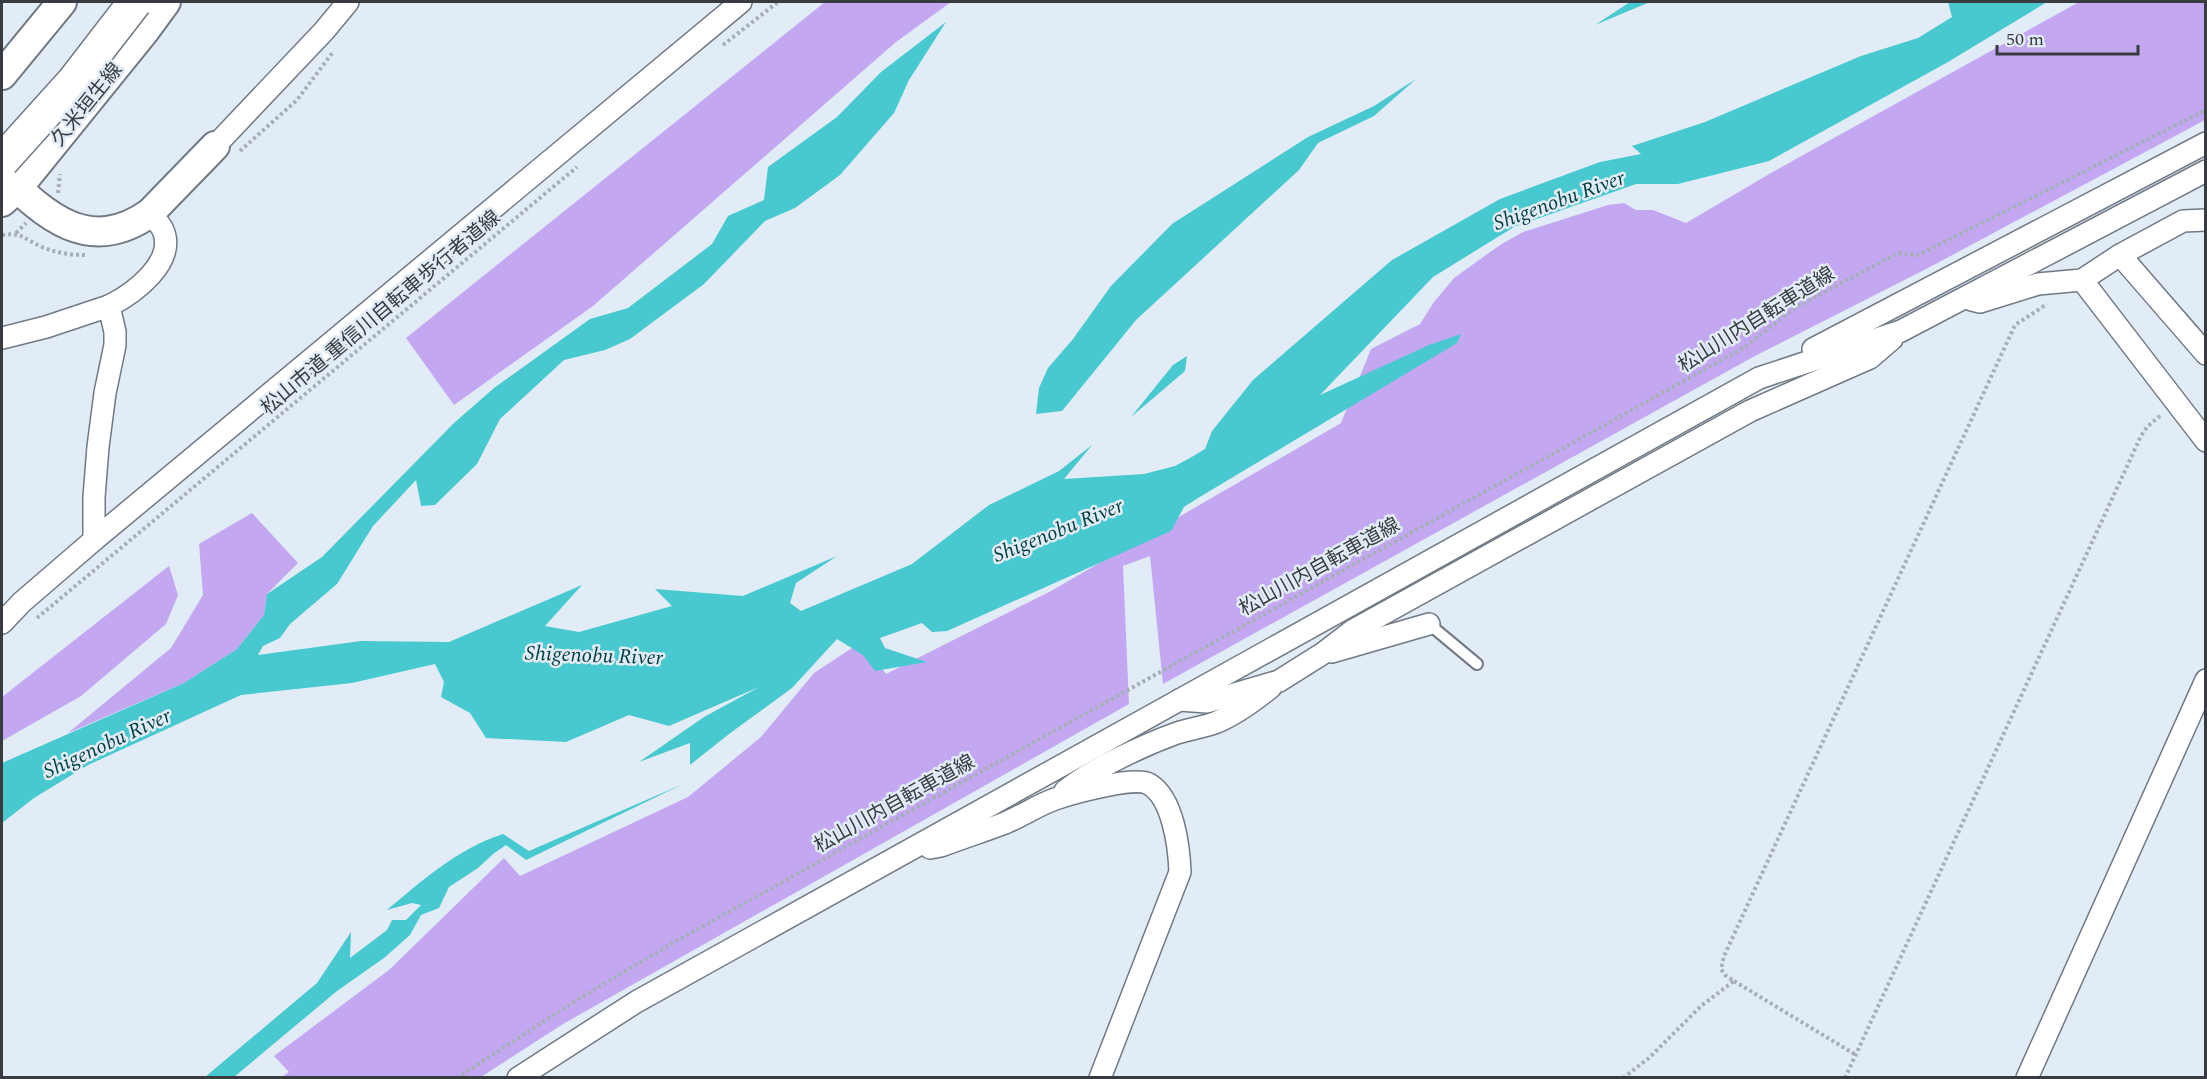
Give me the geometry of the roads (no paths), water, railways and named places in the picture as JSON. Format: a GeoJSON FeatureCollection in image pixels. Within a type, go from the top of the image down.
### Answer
{"type":"FeatureCollection","features":[{"type":"Feature","properties":{"kind":"highway"},"geometry":{"type":"LineString","coordinates":[[5,181],[74,81],[135,2]]}},
{"type":"Feature","properties":{"kind":"main road"},"geometry":{"type":"LineString","coordinates":[[2,75],[62,2]]}},
{"type":"Feature","properties":{"kind":"main road","name":"久米垣生線"},"geometry":{"type":"LineString","coordinates":[[5,181],[144,32],[166,2]]}},
{"type":"Feature","properties":{"kind":"main road"},"geometry":{"type":"LineString","coordinates":[[5,181],[62,224],[81,230],[102,231],[138,222],[150,213],[215,146]]}},
{"type":"Feature","properties":{"kind":"street"},"geometry":{"type":"LineString","coordinates":[[215,146],[324,31],[348,2]]}},
{"type":"Feature","properties":{"kind":"street"},"geometry":{"type":"LineString","coordinates":[[2,623],[22,602],[94,540],[741,2]]}},
{"type":"Feature","properties":{"kind":"street"},"geometry":{"type":"LineString","coordinates":[[518,1077],[636,1002],[1759,378],[2205,143]]}},
{"type":"Feature","properties":{"kind":"street"},"geometry":{"type":"LineString","coordinates":[[1759,378],[1901,331],[2205,171]]}},
{"type":"Feature","properties":{"kind":"street"},"geometry":{"type":"LineString","coordinates":[[2,338],[46,327],[109,306],[132,294],[152,274],[164,250],[162,228],[150,213]]}},
{"type":"Feature","properties":{"kind":"street"},"geometry":{"type":"LineString","coordinates":[[1962,299],[1980,302],[2038,284],[2082,280],[2120,255],[2183,221],[2205,220]]}},
{"type":"Feature","properties":{"kind":"street"},"geometry":{"type":"LineString","coordinates":[[2120,255],[2205,354]]}},
{"type":"Feature","properties":{"kind":"street"},"geometry":{"type":"LineString","coordinates":[[2082,280],[2205,441]]}},
{"type":"Feature","properties":{"kind":"street"},"geometry":{"type":"LineString","coordinates":[[94,540],[94,497],[98,447],[105,393],[115,345],[115,332],[109,306]]}},
{"type":"Feature","properties":{"kind":"street"},"geometry":{"type":"LineString","coordinates":[[906,852],[941,846],[1008,822],[1054,799],[1077,781],[1142,748],[1177,733],[1218,722],[1255,700],[1352,631],[1750,411],[1870,358],[1901,331]]}},
{"type":"Feature","properties":{"kind":"street"},"geometry":{"type":"LineString","coordinates":[[2,613],[22,602]]}},
{"type":"Feature","properties":{"kind":"street"},"geometry":{"type":"LineString","coordinates":[[1322,654],[1429,624]]}},
{"type":"Feature","properties":{"kind":"street"},"geometry":{"type":"LineString","coordinates":[[2027,1077],[2205,680]]}},
{"type":"Feature","properties":{"kind":"street"},"geometry":{"type":"LineString","coordinates":[[1179,700],[1207,702],[1279,681]]}},
{"type":"Feature","properties":{"kind":"street"},"geometry":{"type":"LineString","coordinates":[[1054,799],[1120,782],[1147,783],[1166,801],[1179,852],[1180,872],[1101,1077]]}},
{"type":"Feature","properties":{"kind":"lane"},"geometry":{"type":"LineString","coordinates":[[1429,624],[1477,664]]}},
{"type":"Feature","properties":{"kind":"water"},"geometry":{"type":"Polygon","coordinates":[[[1630,2],[1650,2],[1595,25],[1630,2]]]}},
{"type":"Feature","properties":{"kind":"water","name":"Shigenobu River"},"geometry":{"type":"Polygon","coordinates":[[[1948,2],[2047,2],[1948,62],[1769,161],[1678,184],[1636,184],[1514,227],[1433,277],[1320,395],[1429,345],[1461,334],[1457,343],[1184,507],[1171,531],[947,631],[932,632],[922,623],[880,638],[885,648],[927,662],[875,671],[863,655],[837,639],[792,688],[690,765],[690,743],[639,762],[704,717],[759,687],[669,726],[629,715],[566,742],[486,738],[470,713],[441,697],[444,682],[435,664],[352,683],[241,695],[88,765],[34,798],[2,823],[2,763],[184,683],[237,649],[264,615],[267,594],[322,557],[454,423],[494,388],[590,319],[628,308],[712,244],[728,216],[764,200],[768,167],[837,117],[881,72],[946,22],[909,80],[894,113],[840,175],[795,208],[765,221],[704,284],[630,339],[605,350],[564,360],[500,419],[477,464],[435,505],[421,506],[416,480],[373,526],[337,584],[290,624],[280,638],[263,646],[258,655],[361,641],[449,642],[582,585],[545,626],[579,632],[672,606],[655,589],[743,596],[837,556],[796,583],[790,603],[801,611],[912,564],[989,505],[1059,471],[1092,445],[1064,479],[1144,474],[1175,466],[1205,449],[1212,431],[1253,380],[1392,260],[1500,199],[1600,162],[1641,154],[1632,146],[1705,122],[1861,56],[1918,38],[1952,17],[1948,2]]]}},
{"type":"Feature","properties":{"kind":"water"},"geometry":{"type":"Polygon","coordinates":[[[1416,79],[1374,116],[1318,143],[1299,170],[1136,320],[1062,411],[1036,414],[1039,388],[1048,368],[1073,339],[1111,286],[1172,224],[1308,137],[1374,106],[1416,79]]]}},
{"type":"Feature","properties":{"kind":"water"},"geometry":{"type":"Polygon","coordinates":[[[1187,356],[1185,371],[1131,417],[1173,365],[1187,356]]]}},
{"type":"Feature","properties":{"kind":"water"},"geometry":{"type":"Polygon","coordinates":[[[683,784],[526,860],[506,845],[478,868],[449,887],[439,908],[421,915],[410,935],[384,958],[337,991],[234,1077],[205,1077],[317,983],[351,932],[350,958],[387,930],[392,920],[406,920],[421,905],[412,903],[387,910],[427,877],[456,857],[486,840],[503,834],[529,851],[683,784]]]}}]}
